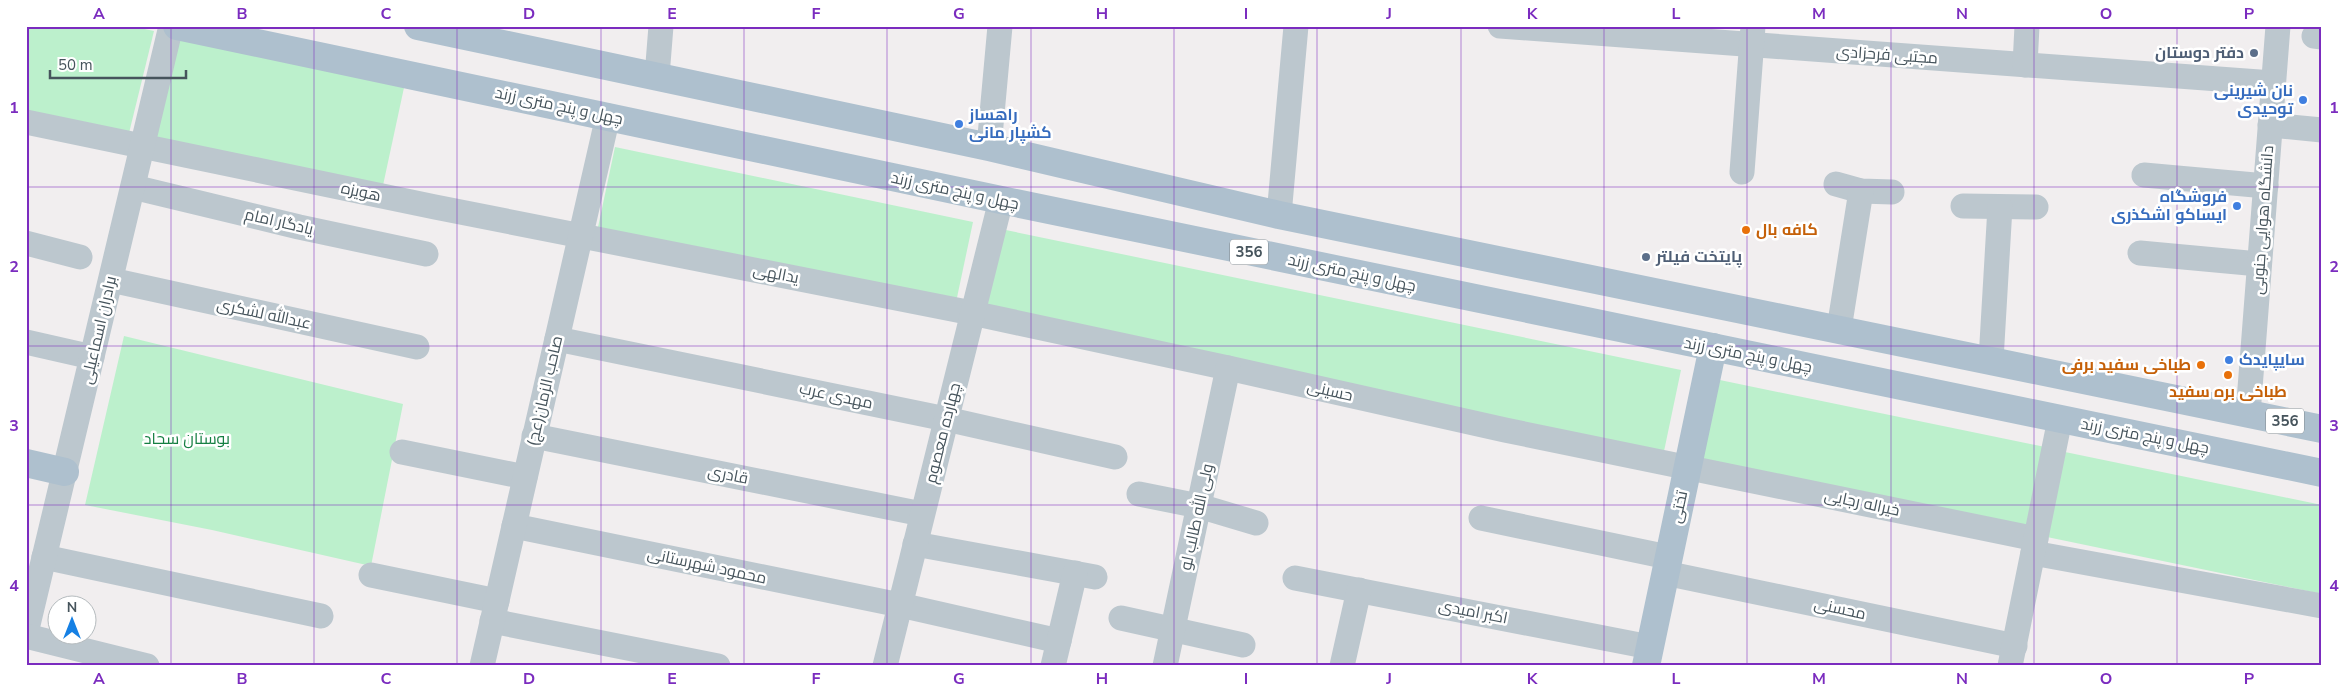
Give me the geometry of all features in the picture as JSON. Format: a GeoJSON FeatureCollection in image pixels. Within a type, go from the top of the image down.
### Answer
{"type":"FeatureCollection","features":[{"type":"Feature","properties":{"kind":"main road","name":"چهل و پنج متری زرند"},"geometry":{"type":"LineString","coordinates":[[177,26],[1001,200],[2322,473]]}},
{"type":"Feature","properties":{"kind":"main road","name":"356"},"geometry":{"type":"LineString","coordinates":[[418,26],[989,147],[1279,215],[2322,429]]}},
{"type":"Feature","properties":{"kind":"main road","name":"تختی"},"geometry":{"type":"LineString","coordinates":[[1648,656],[1712,348]]}},
{"type":"Feature","properties":{"kind":"main road"},"geometry":{"type":"LineString","coordinates":[[2125,432],[2145,423],[2150,414],[2150,404],[2134,389]]}},
{"type":"Feature","properties":{"kind":"main road"},"geometry":{"type":"LineString","coordinates":[[2245,456],[2248,414]]}},
{"type":"Feature","properties":{"kind":"main road"},"geometry":{"type":"LineString","coordinates":[[26,463],[65,472]]}},
{"type":"Feature","properties":{"kind":"street","name":"برادران اسماعیلی"},"geometry":{"type":"LineString","coordinates":[[26,635],[31,592],[44,557],[171,26]]}},
{"type":"Feature","properties":{"kind":"street"},"geometry":{"type":"LineString","coordinates":[[657,76],[661,26]]}},
{"type":"Feature","properties":{"kind":"street"},"geometry":{"type":"LineString","coordinates":[[989,147],[1000,26]]}},
{"type":"Feature","properties":{"kind":"street"},"geometry":{"type":"LineString","coordinates":[[1279,215],[1296,26]]}},
{"type":"Feature","properties":{"kind":"street","name":"مجتبی فرحزادی"},"geometry":{"type":"LineString","coordinates":[[1500,26],[1752,36],[2025,65],[2273,83]]}},
{"type":"Feature","properties":{"kind":"street"},"geometry":{"type":"LineString","coordinates":[[2025,65],[2027,26]]}},
{"type":"Feature","properties":{"kind":"street","name":"دانشگاه هوایی جنوبی"},"geometry":{"type":"LineString","coordinates":[[2248,414],[2278,26]]}},
{"type":"Feature","properties":{"kind":"street"},"geometry":{"type":"LineString","coordinates":[[1742,172],[1752,36]]}},
{"type":"Feature","properties":{"kind":"street","name":"صاحب الزمان(عج)"},"geometry":{"type":"LineString","coordinates":[[482,666],[608,116]]}},
{"type":"Feature","properties":{"kind":"street","name":"هویزه"},"geometry":{"type":"LineString","coordinates":[[26,122],[580,236]]}},
{"type":"Feature","properties":{"kind":"street"},"geometry":{"type":"LineString","coordinates":[[2270,125],[2322,130]]}},
{"type":"Feature","properties":{"kind":"street"},"geometry":{"type":"LineString","coordinates":[[2144,175],[2266,186]]}},
{"type":"Feature","properties":{"kind":"street"},"geometry":{"type":"LineString","coordinates":[[1836,184],[1861,191],[1892,192]]}},
{"type":"Feature","properties":{"kind":"street","name":"یادگار امام"},"geometry":{"type":"LineString","coordinates":[[133,186],[299,227],[426,254]]}},
{"type":"Feature","properties":{"kind":"street"},"geometry":{"type":"LineString","coordinates":[[1839,329],[1861,191]]}},
{"type":"Feature","properties":{"kind":"street","name":"چهارده معصوم"},"geometry":{"type":"LineString","coordinates":[[885,666],[1001,200]]}},
{"type":"Feature","properties":{"kind":"street"},"geometry":{"type":"LineString","coordinates":[[1963,206],[2036,207]]}},
{"type":"Feature","properties":{"kind":"street"},"geometry":{"type":"LineString","coordinates":[[1991,360],[2000,207]]}},
{"type":"Feature","properties":{"kind":"street","name":"یدالهی"},"geometry":{"type":"LineString","coordinates":[[580,236],[972,313]]}},
{"type":"Feature","properties":{"kind":"street"},"geometry":{"type":"LineString","coordinates":[[26,243],[80,257]]}},
{"type":"Feature","properties":{"kind":"street"},"geometry":{"type":"LineString","coordinates":[[2140,253],[2259,264]]}},
{"type":"Feature","properties":{"kind":"street","name":"عبدالله لشکری"},"geometry":{"type":"LineString","coordinates":[[110,280],[418,347]]}},
{"type":"Feature","properties":{"kind":"street","name":"حسینی"},"geometry":{"type":"LineString","coordinates":[[972,313],[1505,430],[1688,466]]}},
{"type":"Feature","properties":{"kind":"street","name":"مهدی عرب"},"geometry":{"type":"LineString","coordinates":[[557,339],[946,419],[1115,457]]}},
{"type":"Feature","properties":{"kind":"street"},"geometry":{"type":"LineString","coordinates":[[26,342],[92,357]]}},
{"type":"Feature","properties":{"kind":"street","name":"ولی الله طالب لو"},"geometry":{"type":"LineString","coordinates":[[1165,666],[1228,368]]}},
{"type":"Feature","properties":{"kind":"street"},"geometry":{"type":"LineString","coordinates":[[2012,656],[2060,419]]}},
{"type":"Feature","properties":{"kind":"street","name":"قادری"},"geometry":{"type":"LineString","coordinates":[[534,436],[922,514]]}},
{"type":"Feature","properties":{"kind":"street"},"geometry":{"type":"LineString","coordinates":[[402,452],[525,477]]}},
{"type":"Feature","properties":{"kind":"street","name":"خیراله رجایی"},"geometry":{"type":"LineString","coordinates":[[1688,466],[2034,546],[2322,606]]}},
{"type":"Feature","properties":{"kind":"street"},"geometry":{"type":"LineString","coordinates":[[1139,494],[1199,506],[1256,523]]}},
{"type":"Feature","properties":{"kind":"street","name":"محسنی"},"geometry":{"type":"LineString","coordinates":[[1482,518],[2012,656]]}},
{"type":"Feature","properties":{"kind":"street","name":"محمود شهرستانی"},"geometry":{"type":"LineString","coordinates":[[514,526],[900,605],[1059,641]]}},
{"type":"Feature","properties":{"kind":"street"},"geometry":{"type":"LineString","coordinates":[[915,544],[1085,575],[1059,641],[1053,666]]}},
{"type":"Feature","properties":{"kind":"street"},"geometry":{"type":"LineString","coordinates":[[44,557],[321,616]]}},
{"type":"Feature","properties":{"kind":"street"},"geometry":{"type":"LineString","coordinates":[[371,575],[494,611],[718,666]]}},
{"type":"Feature","properties":{"kind":"street","name":"اکبر امیدی"},"geometry":{"type":"LineString","coordinates":[[1296,578],[1359,590],[1648,656]]}},
{"type":"Feature","properties":{"kind":"street"},"geometry":{"type":"LineString","coordinates":[[1342,666],[1359,590]]}},
{"type":"Feature","properties":{"kind":"street"},"geometry":{"type":"LineString","coordinates":[[1121,618],[1243,645]]}},
{"type":"Feature","properties":{"kind":"street"},"geometry":{"type":"LineString","coordinates":[[26,635],[147,666]]}},
{"type":"Feature","properties":{"kind":"green space"},"geometry":{"type":"Polygon","coordinates":[[[26,26],[130,26],[154,31],[129,133],[26,110],[26,26]]]}},
{"type":"Feature","properties":{"kind":"green space"},"geometry":{"type":"Polygon","coordinates":[[[179,38],[405,83],[382,190],[154,138],[179,38]]]}},
{"type":"Feature","properties":{"kind":"green space"},"geometry":{"type":"Polygon","coordinates":[[[615,147],[973,222],[955,307],[597,232],[615,147]]]}},
{"type":"Feature","properties":{"kind":"green space"},"geometry":{"type":"Polygon","coordinates":[[[996,228],[1681,370],[1663,456],[987,312],[996,228]]]}},
{"type":"Feature","properties":{"kind":"green space","name":"بوستان سجاد"},"geometry":{"type":"Polygon","coordinates":[[[124,336],[403,404],[371,566],[212,530],[85,505],[124,336]]]}},
{"type":"Feature","properties":{"kind":"green space"},"geometry":{"type":"Polygon","coordinates":[[[1715,379],[2045,447],[2028,533],[1697,464],[1715,379]]]}},
{"type":"Feature","properties":{"kind":"green space"},"geometry":{"type":"Polygon","coordinates":[[[2065,452],[2322,505],[2322,594],[2047,537],[2065,452]]]}},
{"type":"Feature","properties":{"kind":"place","name":"دفتر دوستان"},"geometry":{"type":"Point","coordinates":[2254,53]}},
{"type":"Feature","properties":{"kind":"place","name":"نان شیرینی توحیدی"},"geometry":{"type":"Point","coordinates":[2303,100]}},
{"type":"Feature","properties":{"kind":"place","name":"راهساز کشپار مانی"},"geometry":{"type":"Point","coordinates":[959,124]}},
{"type":"Feature","properties":{"kind":"place","name":"فروشگاه ایساکو اشکذری"},"geometry":{"type":"Point","coordinates":[2237,206]}},
{"type":"Feature","properties":{"kind":"place","name":"کافه بال"},"geometry":{"type":"Point","coordinates":[1746,230]}},
{"type":"Feature","properties":{"kind":"place","name":"پایتخت فیلتر"},"geometry":{"type":"Point","coordinates":[1646,257]}},
{"type":"Feature","properties":{"kind":"place","name":"سایپایدک"},"geometry":{"type":"Point","coordinates":[2229,360]}},
{"type":"Feature","properties":{"kind":"place","name":"طباخی سفید برفی"},"geometry":{"type":"Point","coordinates":[2201,365]}},
{"type":"Feature","properties":{"kind":"place","name":"طباخی بره سفید"},"geometry":{"type":"Point","coordinates":[2228,375]}}]}
